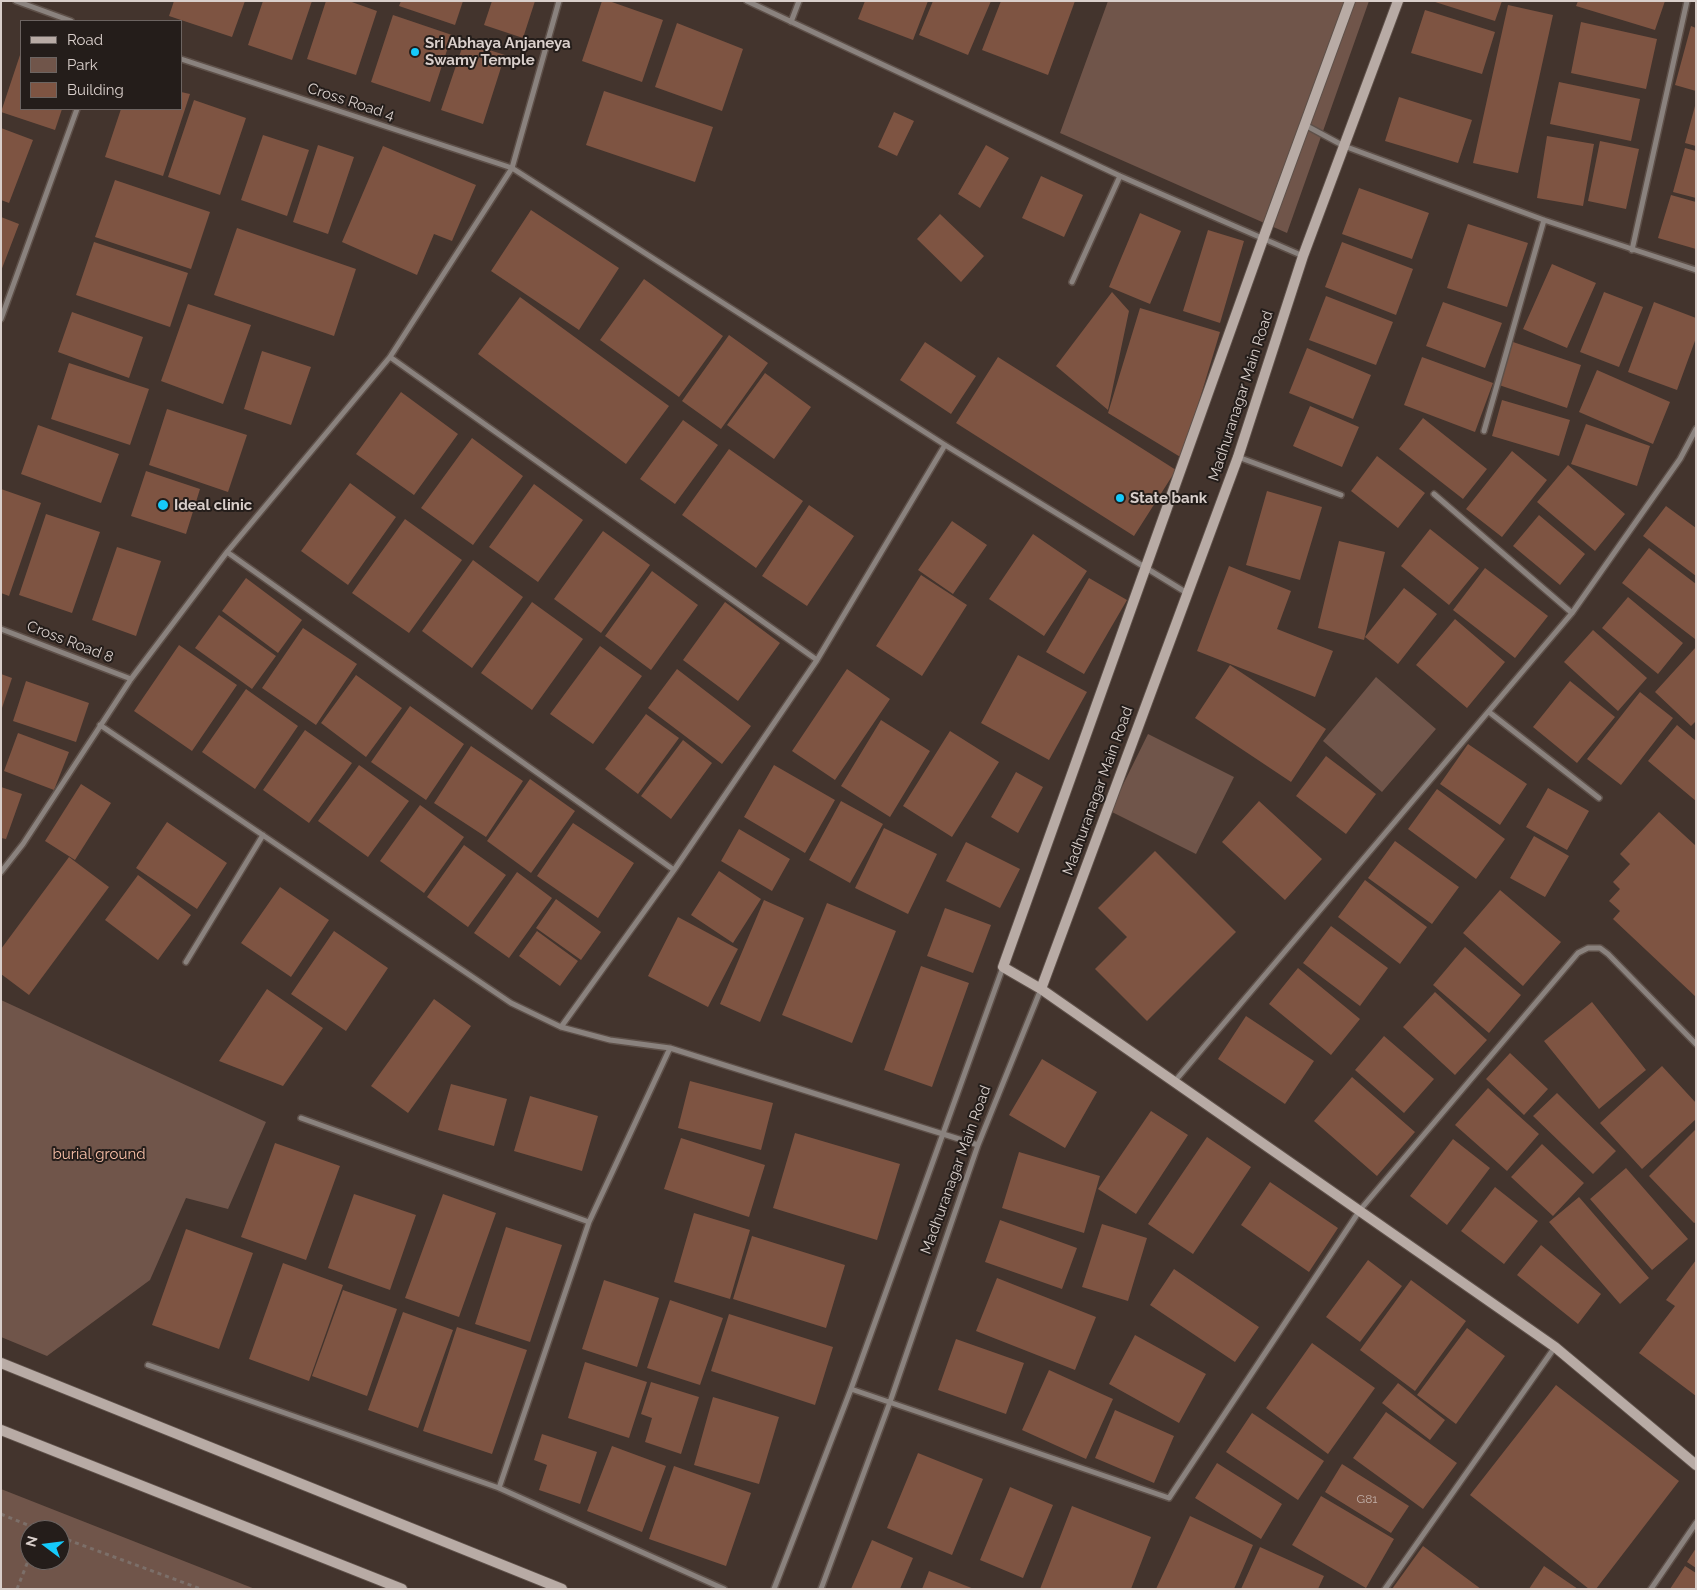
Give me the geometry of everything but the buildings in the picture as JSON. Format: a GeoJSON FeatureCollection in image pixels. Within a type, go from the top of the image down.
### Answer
{"type":"FeatureCollection","features":[{"type":"Feature","properties":{"kind":"street"},"geometry":{"type":"LineString","coordinates":[[16,1],[68,20]]}},
{"type":"Feature","properties":{"kind":"street"},"geometry":{"type":"LineString","coordinates":[[1,872],[23,844],[131,678],[227,552],[390,357],[512,168],[559,1]]}},
{"type":"Feature","properties":{"kind":"street"},"geometry":{"type":"LineString","coordinates":[[747,1],[1120,176],[1303,256]]}},
{"type":"Feature","properties":{"kind":"street"},"geometry":{"type":"LineString","coordinates":[[791,22],[799,1]]}},
{"type":"Feature","properties":{"kind":"street","name":"Madhuranagar Main Road"},"geometry":{"type":"LineString","coordinates":[[774,1589],[850,1388],[1146,568],[1262,239],[1350,1]]}},
{"type":"Feature","properties":{"kind":"street","name":"Madhuranagar Main Road"},"geometry":{"type":"LineString","coordinates":[[821,1589],[890,1402],[978,1145],[1041,988],[1238,457],[1303,256],[1398,1]]}},
{"type":"Feature","properties":{"kind":"street"},"geometry":{"type":"LineString","coordinates":[[1632,250],[1687,1]]}},
{"type":"Feature","properties":{"kind":"street","name":"Cross Road 4"},"geometry":{"type":"LineString","coordinates":[[182,59],[512,168],[945,445],[1188,593]]}},
{"type":"Feature","properties":{"kind":"street"},"geometry":{"type":"LineString","coordinates":[[1,319],[77,110]]}},
{"type":"Feature","properties":{"kind":"street"},"geometry":{"type":"LineString","coordinates":[[1304,125],[1344,146],[1544,220],[1696,270]]}},
{"type":"Feature","properties":{"kind":"street"},"geometry":{"type":"LineString","coordinates":[[1072,282],[1120,176]]}},
{"type":"Feature","properties":{"kind":"street"},"geometry":{"type":"LineString","coordinates":[[1484,432],[1544,220]]}},
{"type":"Feature","properties":{"kind":"street"},"geometry":{"type":"LineString","coordinates":[[390,357],[817,660]]}},
{"type":"Feature","properties":{"kind":"street"},"geometry":{"type":"LineString","coordinates":[[1174,1081],[1572,613],[1680,458],[1696,429]]}},
{"type":"Feature","properties":{"kind":"street"},"geometry":{"type":"LineString","coordinates":[[561,1027],[674,870],[817,660],[945,445]]}},
{"type":"Feature","properties":{"kind":"street"},"geometry":{"type":"LineString","coordinates":[[1238,457],[1340,496]]}},
{"type":"Feature","properties":{"kind":"street"},"geometry":{"type":"LineString","coordinates":[[1434,494],[1572,613]]}},
{"type":"Feature","properties":{"kind":"street"},"geometry":{"type":"LineString","coordinates":[[227,552],[674,870]]}},
{"type":"Feature","properties":{"kind":"street","name":"Cross Road 8"},"geometry":{"type":"LineString","coordinates":[[1,629],[131,678]]}},
{"type":"Feature","properties":{"kind":"street"},"geometry":{"type":"LineString","coordinates":[[1488,712],[1599,798]]}},
{"type":"Feature","properties":{"kind":"street"},"geometry":{"type":"LineString","coordinates":[[100,725],[511,1003],[561,1027],[610,1040],[670,1048],[978,1145]]}},
{"type":"Feature","properties":{"kind":"street"},"geometry":{"type":"LineString","coordinates":[[186,962],[263,835]]}},
{"type":"Feature","properties":{"kind":"street"},"geometry":{"type":"LineString","coordinates":[[850,1388],[1170,1498],[1360,1210],[1578,953],[1588,948],[1600,948],[1608,954],[1696,1044]]}},
{"type":"Feature","properties":{"kind":"street"},"geometry":{"type":"LineString","coordinates":[[1003,966],[1041,988],[1555,1348],[1696,1465]]}},
{"type":"Feature","properties":{"kind":"street"},"geometry":{"type":"LineString","coordinates":[[499,1488],[589,1222],[670,1048]]}},
{"type":"Feature","properties":{"kind":"street"},"geometry":{"type":"LineString","coordinates":[[301,1118],[589,1222]]}},
{"type":"Feature","properties":{"kind":"street"},"geometry":{"type":"LineString","coordinates":[[1385,1589],[1555,1348]]}},
{"type":"Feature","properties":{"kind":"street"},"geometry":{"type":"LineString","coordinates":[[1,1363],[562,1589]]}},
{"type":"Feature","properties":{"kind":"street"},"geometry":{"type":"LineString","coordinates":[[148,1365],[499,1488],[724,1589]]}},
{"type":"Feature","properties":{"kind":"street"},"geometry":{"type":"LineString","coordinates":[[1,1430],[402,1589]]}},
{"type":"Feature","properties":{"kind":"street"},"geometry":{"type":"LineString","coordinates":[[1651,1589],[1696,1523]]}},
{"type":"Feature","properties":{"kind":"path"},"geometry":{"type":"LineString","coordinates":[[1,1514],[20,1522]]}},
{"type":"Feature","properties":{"kind":"path"},"geometry":{"type":"LineString","coordinates":[[70,1541],[201,1589]]}},
{"type":"Feature","properties":{"kind":"path"},"geometry":{"type":"LineString","coordinates":[[17,1589],[24,1570]]}},
{"type":"Feature","properties":{"kind":"green space"},"geometry":{"type":"Polygon","coordinates":[[[1108,1],[1369,1],[1287,233],[1060,133],[1108,1]]]}},
{"type":"Feature","properties":{"kind":"green space"},"geometry":{"type":"Polygon","coordinates":[[[1376,677],[1436,729],[1382,792],[1323,741],[1376,677]]]}},
{"type":"Feature","properties":{"kind":"green space"},"geometry":{"type":"Polygon","coordinates":[[[1148,734],[1234,777],[1196,854],[1110,811],[1148,734]]]}},
{"type":"Feature","properties":{"kind":"green space","name":"burial ground"},"geometry":{"type":"Polygon","coordinates":[[[1,1000],[266,1122],[228,1209],[186,1198],[150,1280],[47,1356],[1,1337],[1,1000]]]}},
{"type":"Feature","properties":{"kind":"green space"},"geometry":{"type":"Polygon","coordinates":[[[1,1489],[255,1589],[1,1589],[1,1489]]]}},
{"type":"Feature","properties":{"kind":"place","name":"Sri Abhaya Anjaneya Swamy Temple"},"geometry":{"type":"Point","coordinates":[415,52]}},
{"type":"Feature","properties":{"kind":"place","name":"State bank"},"geometry":{"type":"Point","coordinates":[1120,498]}},
{"type":"Feature","properties":{"kind":"place","name":"Ideal clinic"},"geometry":{"type":"Point","coordinates":[163,505]}}]}
